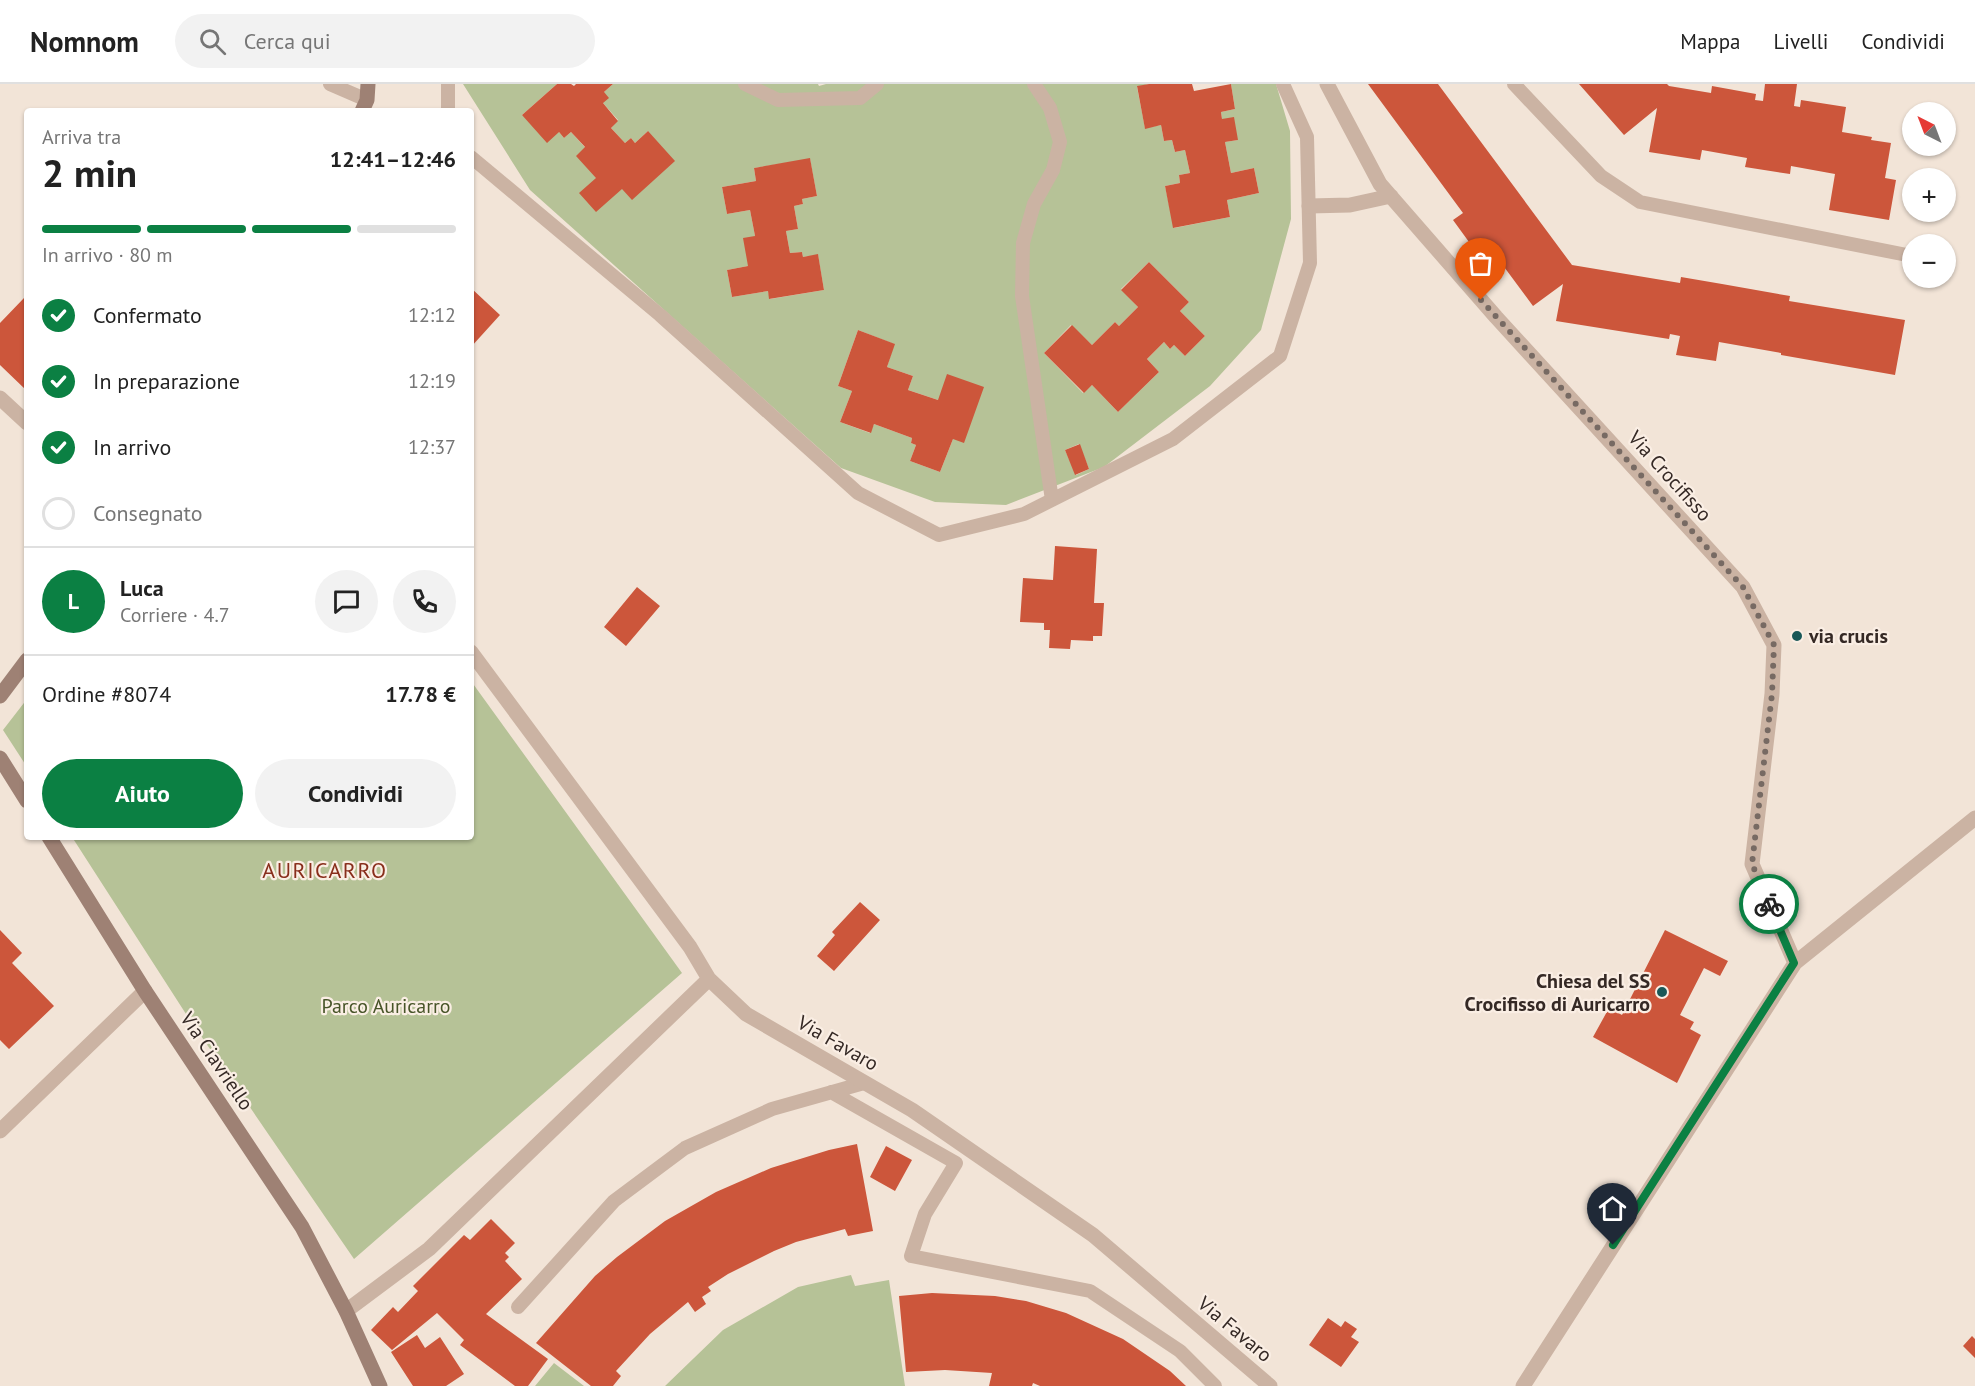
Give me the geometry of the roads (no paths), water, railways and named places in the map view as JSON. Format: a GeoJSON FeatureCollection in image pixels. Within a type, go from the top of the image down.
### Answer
{"type":"FeatureCollection","features":[{"type":"Feature","properties":{"kind":"street"},"geometry":{"type":"LineString","coordinates":[[365,106],[368,84]]}},
{"type":"Feature","properties":{"kind":"street","name":"Via Crocifisso"},"geometry":{"type":"LineString","coordinates":[[1327,84],[1380,184],[1496,317],[1743,587],[1774,645],[1772,694],[1752,864],[1794,963]]}},
{"type":"Feature","properties":{"kind":"street"},"geometry":{"type":"LineString","coordinates":[[1309,206],[1350,205],[1391,196]]}},
{"type":"Feature","properties":{"kind":"street"},"geometry":{"type":"LineString","coordinates":[[0,398],[24,420]]}},
{"type":"Feature","properties":{"kind":"street","name":"Via Favaro"},"geometry":{"type":"LineString","coordinates":[[474,656],[690,947],[709,979],[746,1014],[912,1110],[1092,1235],[1270,1386]]}},
{"type":"Feature","properties":{"kind":"street"},"geometry":{"type":"LineString","coordinates":[[0,696],[24,664]]}},
{"type":"Feature","properties":{"kind":"street"},"geometry":{"type":"LineString","coordinates":[[0,758],[24,796]]}},
{"type":"Feature","properties":{"kind":"street"},"geometry":{"type":"LineString","coordinates":[[1523,1386],[1794,963],[1975,818]]}},
{"type":"Feature","properties":{"kind":"street","name":"Via Ciavriello"},"geometry":{"type":"LineString","coordinates":[[51,840],[145,991],[302,1227],[346,1311],[380,1386]]}},
{"type":"Feature","properties":{"kind":"street"},"geometry":{"type":"LineString","coordinates":[[346,1311],[429,1249],[709,979]]}},
{"type":"Feature","properties":{"kind":"street"},"geometry":{"type":"LineString","coordinates":[[2,1124],[145,991]]}},
{"type":"Feature","properties":{"kind":"lane"},"geometry":{"type":"LineString","coordinates":[[330,84],[365,106]]}},
{"type":"Feature","properties":{"kind":"lane"},"geometry":{"type":"LineString","coordinates":[[448,84],[448,108]]}},
{"type":"Feature","properties":{"kind":"lane"},"geometry":{"type":"LineString","coordinates":[[745,84],[778,100],[860,98],[877,84]]}},
{"type":"Feature","properties":{"kind":"lane"},"geometry":{"type":"LineString","coordinates":[[1034,84],[1050,108],[1060,142],[1053,170],[1034,204],[1023,243],[1022,296],[1052,500]]}},
{"type":"Feature","properties":{"kind":"lane"},"geometry":{"type":"LineString","coordinates":[[474,160],[660,315],[858,493],[939,535],[1024,514],[1173,440],[1280,356],[1310,262],[1307,137],[1283,84]]}},
{"type":"Feature","properties":{"kind":"lane"},"geometry":{"type":"LineString","coordinates":[[1514,84],[1601,176],[1640,202],[1902,254]]}},
{"type":"Feature","properties":{"kind":"lane"},"geometry":{"type":"LineString","coordinates":[[518,1307],[614,1201],[685,1148],[772,1109],[864,1083]]}},
{"type":"Feature","properties":{"kind":"lane"},"geometry":{"type":"LineString","coordinates":[[831,1092],[956,1163],[925,1214],[911,1256],[1090,1291],[1180,1352],[1215,1386]]}},
{"type":"Feature","properties":{"kind":"place","name":"via crucis"},"geometry":{"type":"Point","coordinates":[1797,636]}},
{"type":"Feature","properties":{"kind":"place","name":"Chiesa del SS Crocifisso di Auricarro"},"geometry":{"type":"Point","coordinates":[1662,992]}},
{"type":"Feature","properties":{"kind":"district","name":"AURICARRO"},"geometry":{"type":"Point","coordinates":[325,870]}},
{"type":"Feature","properties":{"kind":"park label","name":"Parco Auricarro"},"geometry":{"type":"Point","coordinates":[386,1006]}}]}
